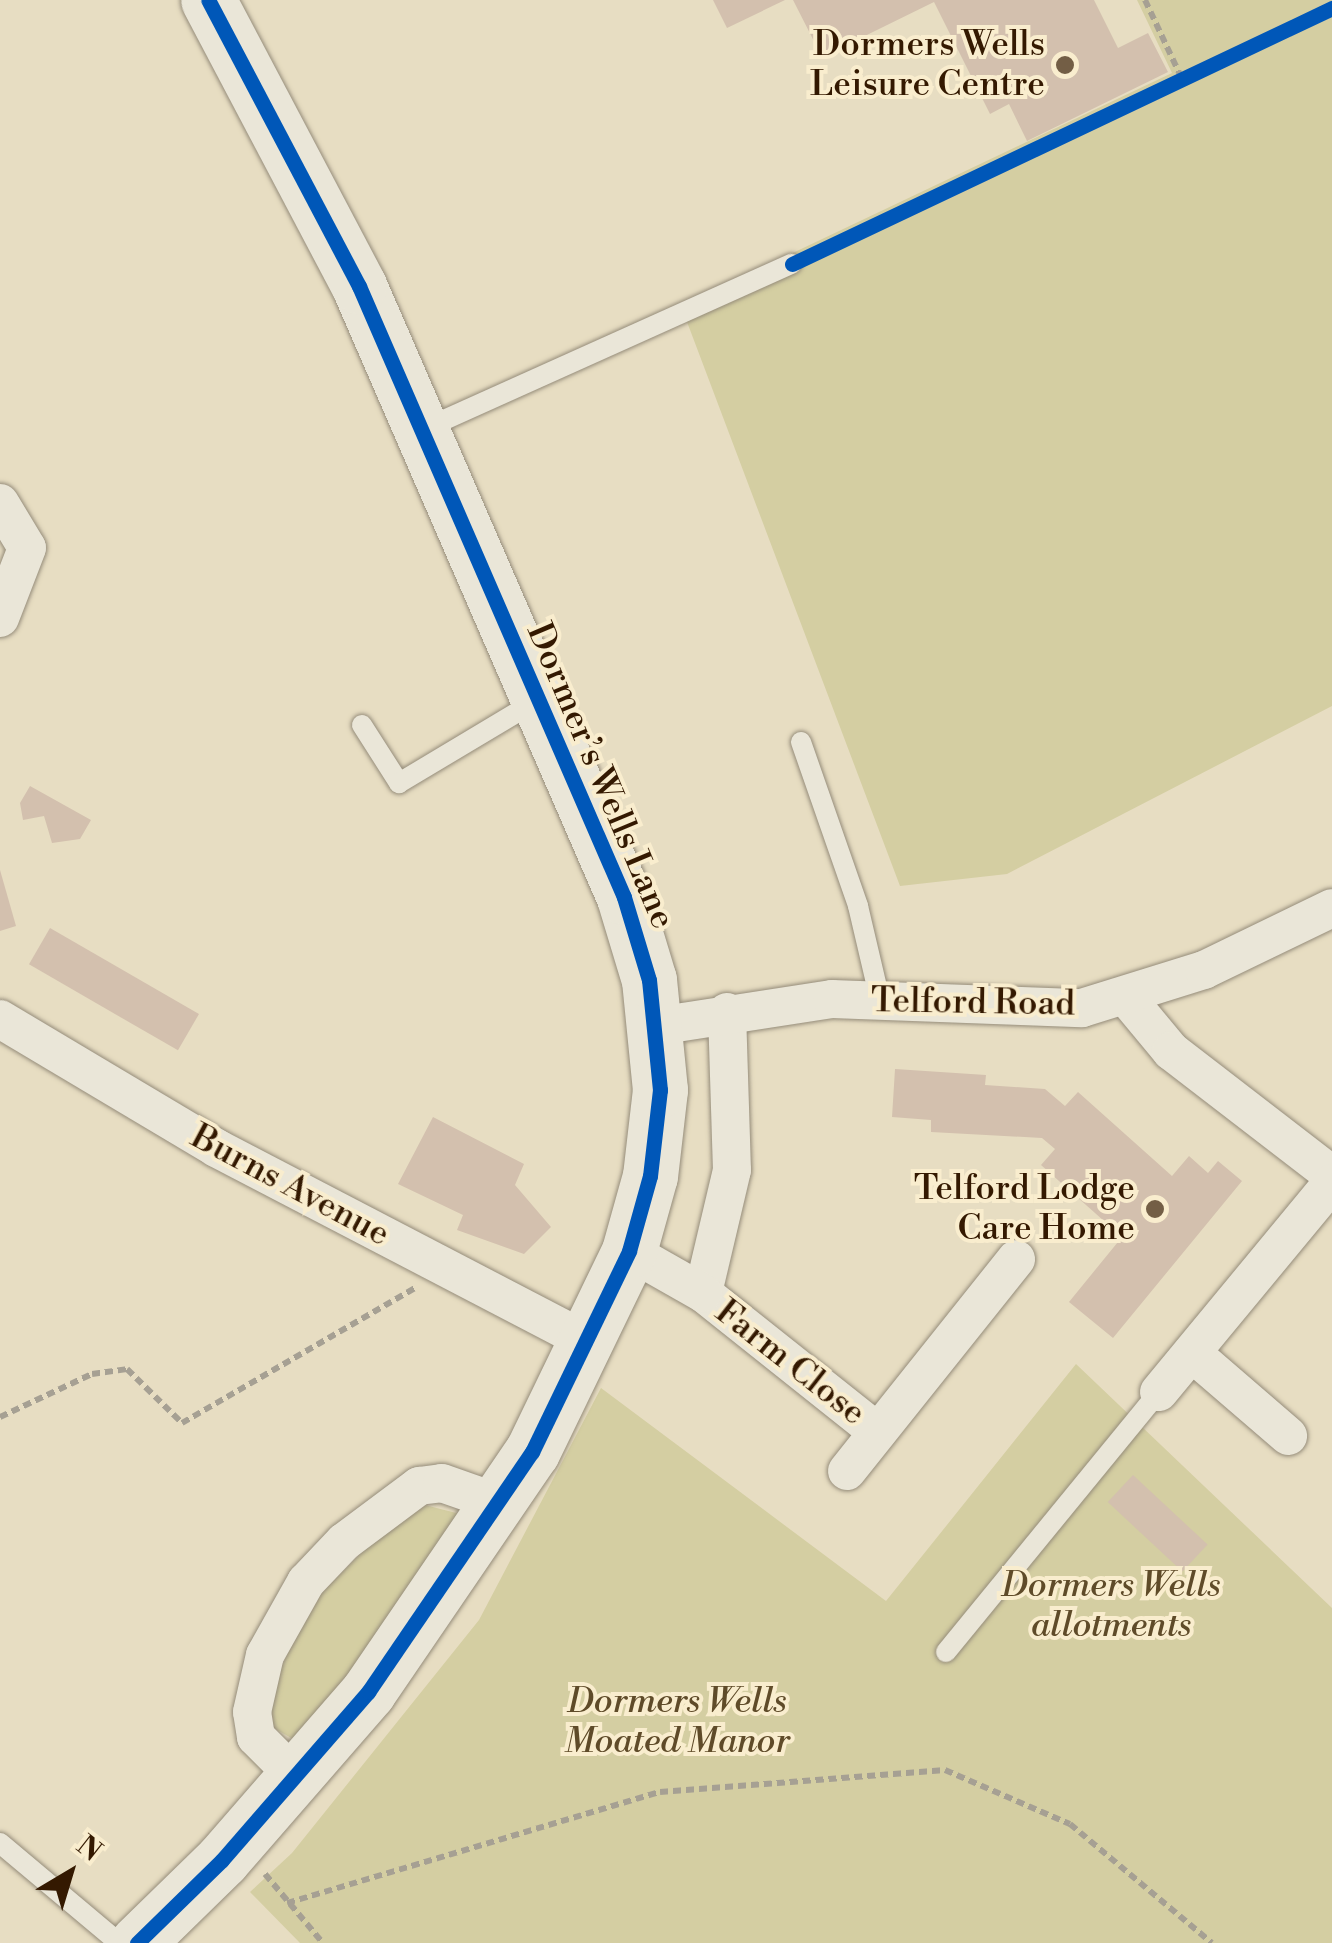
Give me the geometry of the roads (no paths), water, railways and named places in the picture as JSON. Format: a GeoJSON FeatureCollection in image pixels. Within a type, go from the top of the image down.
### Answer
{"type":"FeatureCollection","features":[{"type":"Feature","properties":{"kind":"street","name":"Dormer’s Wells Lane"},"geometry":{"type":"LineString","coordinates":[[136,1942],[222,1860],[297,1778],[422,1620],[500,1503],[587,1341],[628,1250],[656,1142],[657,1026],[636,930],[335,237],[208,0]]}},
{"type":"Feature","properties":{"kind":"street"},"geometry":{"type":"LineString","coordinates":[[0,503],[26,548],[0,618]]}},
{"type":"Feature","properties":{"kind":"street","name":"Telford Road"},"geometry":{"type":"LineString","coordinates":[[657,1026],[727,1012],[880,1000],[1040,1008],[1128,998],[1332,908]]}},
{"type":"Feature","properties":{"kind":"street"},"geometry":{"type":"LineString","coordinates":[[1128,998],[1171,1051],[1332,1175]]}},
{"type":"Feature","properties":{"kind":"street","name":"Farm Close"},"geometry":{"type":"LineString","coordinates":[[703,1294],[732,1170],[727,1012]]}},
{"type":"Feature","properties":{"kind":"street","name":"Burns Avenue"},"geometry":{"type":"LineString","coordinates":[[0,1019],[100,1084],[587,1341]]}},
{"type":"Feature","properties":{"kind":"street"},"geometry":{"type":"LineString","coordinates":[[1159,1392],[1332,1184]]}},
{"type":"Feature","properties":{"kind":"street","name":"Farm Close"},"geometry":{"type":"LineString","coordinates":[[628,1250],[703,1294],[878,1432]]}},
{"type":"Feature","properties":{"kind":"street","name":"Farm Close"},"geometry":{"type":"LineString","coordinates":[[847,1472],[1016,1259]]}},
{"type":"Feature","properties":{"kind":"street"},"geometry":{"type":"LineString","coordinates":[[1192,1353],[1288,1436]]}},
{"type":"Feature","properties":{"kind":"street"},"geometry":{"type":"LineString","coordinates":[[297,1778],[256,1736],[252,1712],[265,1655],[306,1582],[344,1542],[419,1486],[442,1483],[500,1503]]}},
{"type":"Feature","properties":{"kind":"lane"},"geometry":{"type":"LineString","coordinates":[[421,430],[792,264]]}},
{"type":"Feature","properties":{"kind":"lane"},"geometry":{"type":"LineString","coordinates":[[362,726],[399,784],[537,700]]}},
{"type":"Feature","properties":{"kind":"lane"},"geometry":{"type":"LineString","coordinates":[[801,742],[858,906],[880,1000]]}},
{"type":"Feature","properties":{"kind":"lane"},"geometry":{"type":"LineString","coordinates":[[946,1652],[1159,1392]]}},
{"type":"Feature","properties":{"kind":"lane"},"geometry":{"type":"LineString","coordinates":[[0,1843],[136,1942]]}},
{"type":"Feature","properties":{"kind":"place","name":"Dormers Wells Leisure Centre"},"geometry":{"type":"Point","coordinates":[1065,65]}},
{"type":"Feature","properties":{"kind":"place","name":"Telford Lodge Care Home"},"geometry":{"type":"Point","coordinates":[1155,1209]}},
{"type":"Feature","properties":{"kind":"park label","name":"Dormers Wells allotments"},"geometry":{"type":"Point","coordinates":[1111,1606]}},
{"type":"Feature","properties":{"kind":"park label","name":"Dormers Wells Moated Manor"},"geometry":{"type":"Point","coordinates":[677,1722]}}]}
